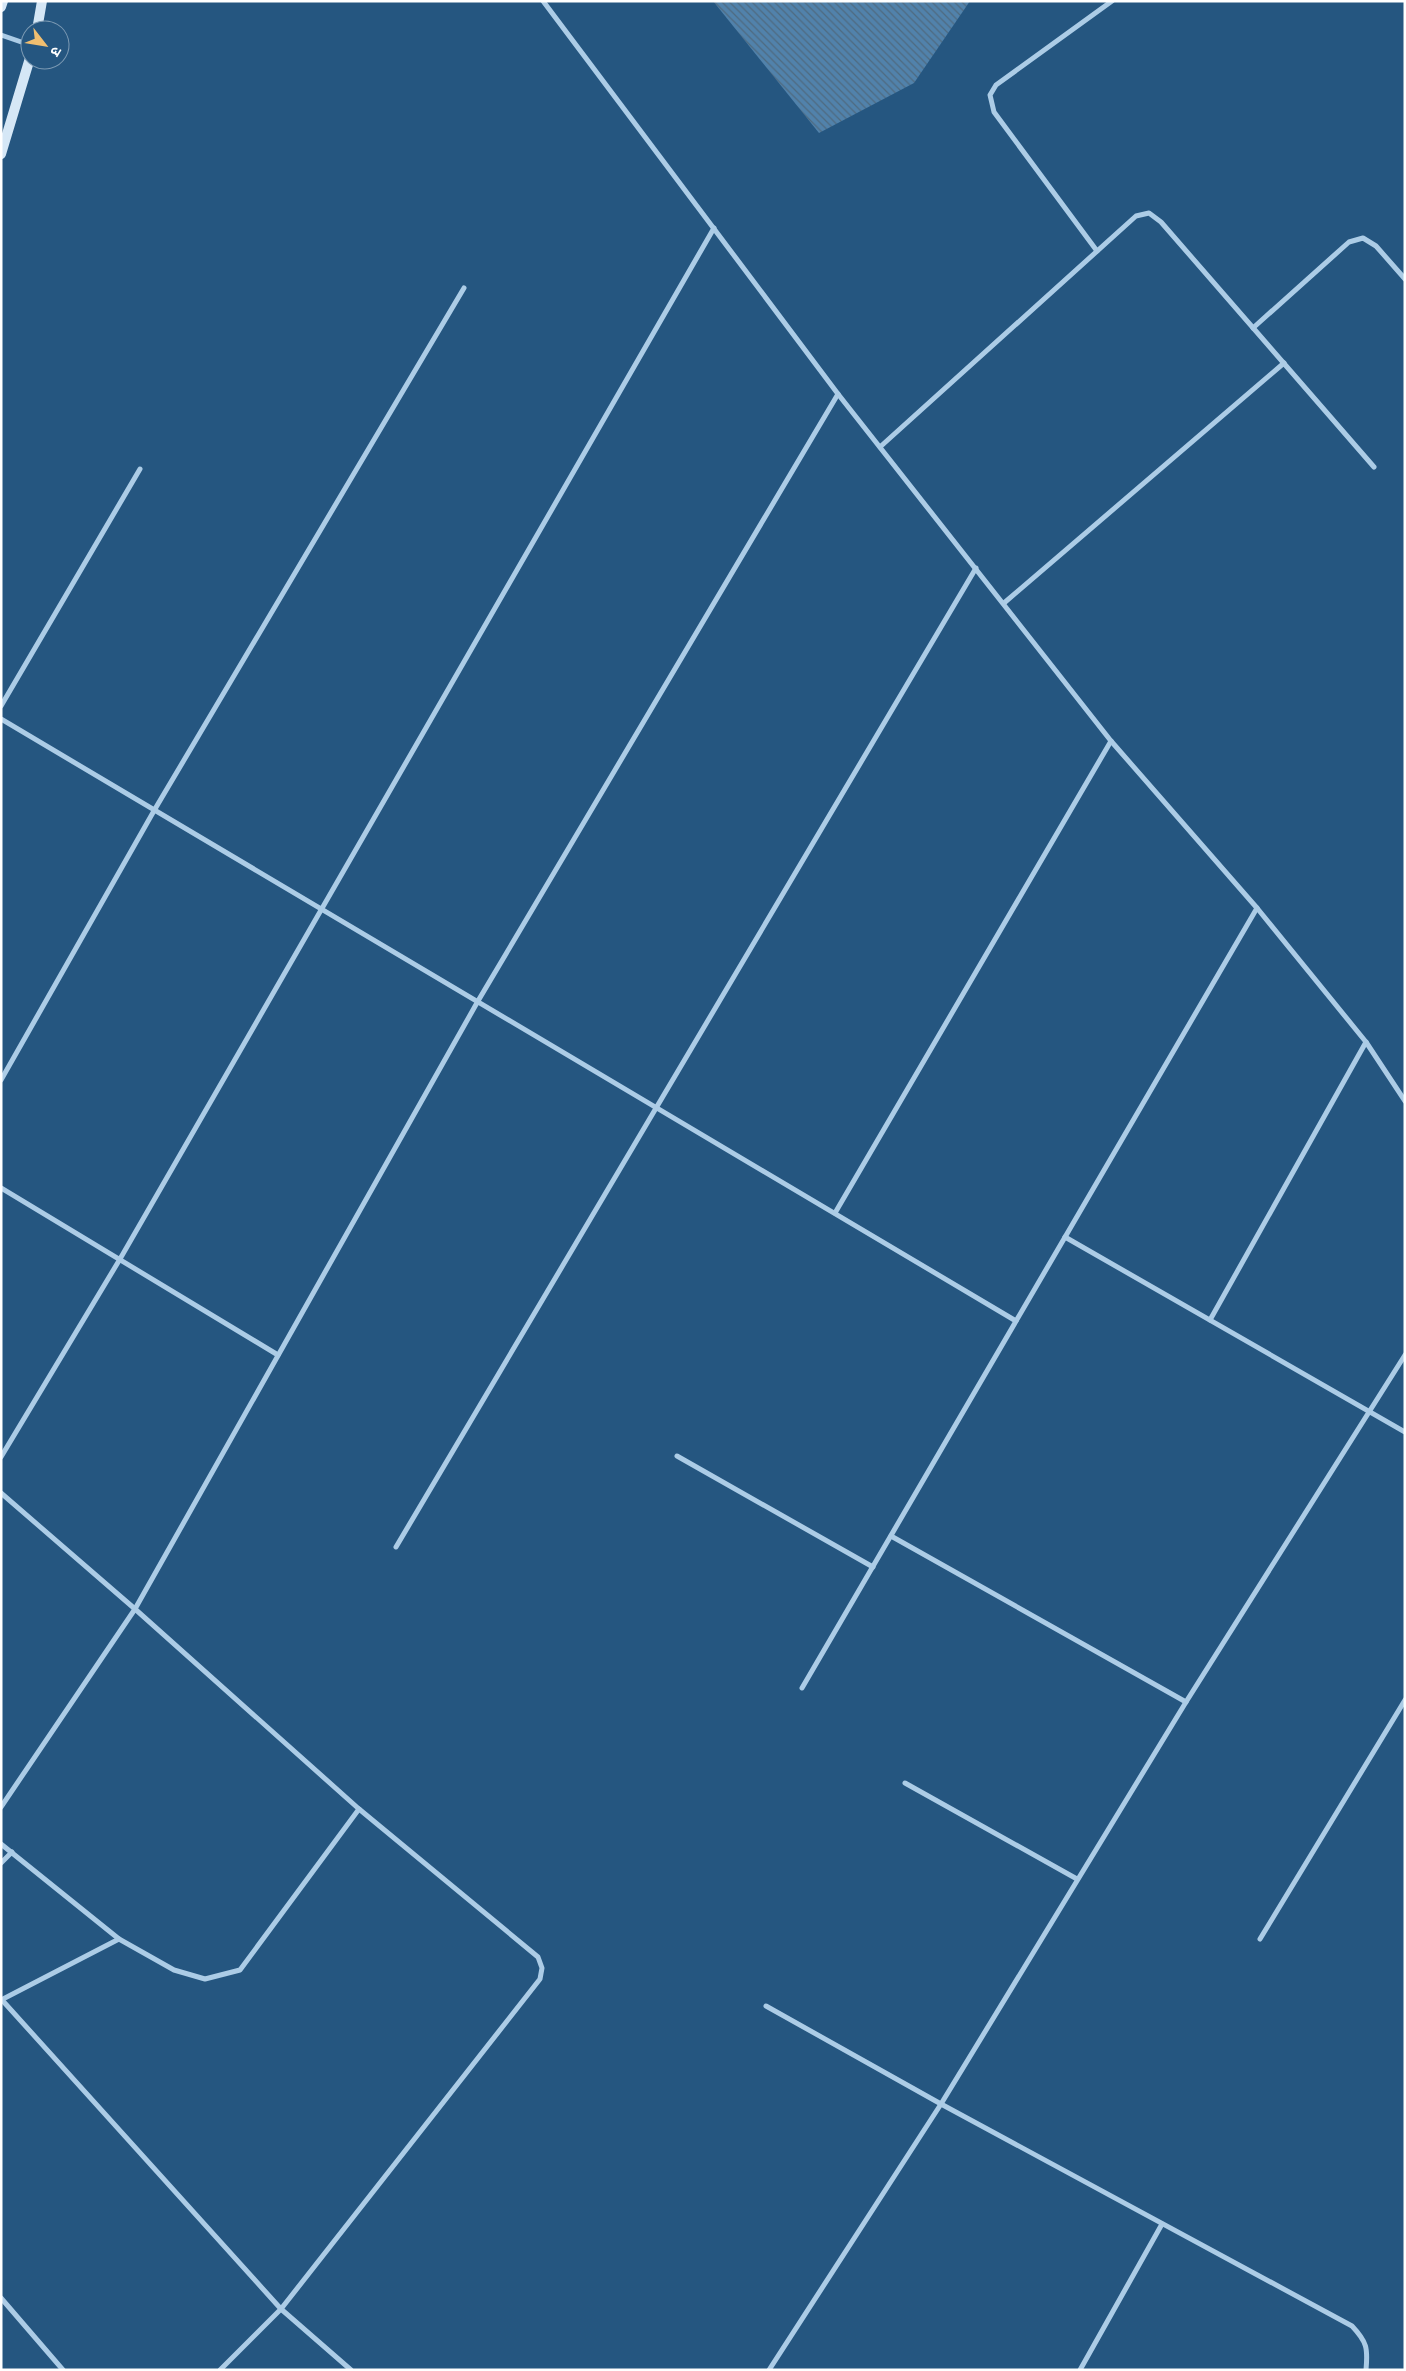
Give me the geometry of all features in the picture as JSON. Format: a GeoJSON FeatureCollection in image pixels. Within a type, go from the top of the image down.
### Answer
{"type":"FeatureCollection","features":[{"type":"Feature","properties":{"kind":"main road"},"geometry":{"type":"LineString","coordinates":[[1,7],[3,1]]}},
{"type":"Feature","properties":{"kind":"main road"},"geometry":{"type":"LineString","coordinates":[[39,20],[42,1]]}},
{"type":"Feature","properties":{"kind":"main road"},"geometry":{"type":"LineString","coordinates":[[1,154],[26,70]]}},
{"type":"Feature","properties":{"kind":"street"},"geometry":{"type":"LineString","coordinates":[[543,1],[838,394],[1111,740],[1257,908],[1366,1042],[1405,1101]]}},
{"type":"Feature","properties":{"kind":"street"},"geometry":{"type":"LineString","coordinates":[[1096,251],[994,112],[990,95],[996,85],[1112,1]]}},
{"type":"Feature","properties":{"kind":"street"},"geometry":{"type":"LineString","coordinates":[[1,36],[20,42]]}},
{"type":"Feature","properties":{"kind":"street"},"geometry":{"type":"LineString","coordinates":[[880,447],[1136,216],[1149,213],[1161,222],[1374,467]]}},
{"type":"Feature","properties":{"kind":"street"},"geometry":{"type":"LineString","coordinates":[[1,1457],[120,1259],[714,228]]}},
{"type":"Feature","properties":{"kind":"street"},"geometry":{"type":"LineString","coordinates":[[1253,328],[1348,242],[1363,238],[1376,246],[1405,279]]}},
{"type":"Feature","properties":{"kind":"street"},"geometry":{"type":"LineString","coordinates":[[1,1080],[155,809],[464,288]]}},
{"type":"Feature","properties":{"kind":"street"},"geometry":{"type":"LineString","coordinates":[[1004,603],[1284,363]]}},
{"type":"Feature","properties":{"kind":"street"},"geometry":{"type":"LineString","coordinates":[[1,1807],[135,1608],[478,1001],[838,394]]}},
{"type":"Feature","properties":{"kind":"street"},"geometry":{"type":"LineString","coordinates":[[1,706],[140,469]]}},
{"type":"Feature","properties":{"kind":"street"},"geometry":{"type":"LineString","coordinates":[[396,1547],[976,568]]}},
{"type":"Feature","properties":{"kind":"street"},"geometry":{"type":"LineString","coordinates":[[1,719],[1016,1322]]}},
{"type":"Feature","properties":{"kind":"street"},"geometry":{"type":"LineString","coordinates":[[835,1213],[1111,740]]}},
{"type":"Feature","properties":{"kind":"street"},"geometry":{"type":"LineString","coordinates":[[802,1688],[1257,908]]}},
{"type":"Feature","properties":{"kind":"street"},"geometry":{"type":"LineString","coordinates":[[1210,1320],[1366,1042]]}},
{"type":"Feature","properties":{"kind":"street"},"geometry":{"type":"LineString","coordinates":[[1,1188],[278,1355]]}},
{"type":"Feature","properties":{"kind":"street"},"geometry":{"type":"LineString","coordinates":[[1065,1237],[1405,1432]]}},
{"type":"Feature","properties":{"kind":"street"},"geometry":{"type":"LineString","coordinates":[[769,2370],[941,2104],[1186,1702],[1405,1355]]}},
{"type":"Feature","properties":{"kind":"street"},"geometry":{"type":"LineString","coordinates":[[678,1456],[873,1567]]}},
{"type":"Feature","properties":{"kind":"street"},"geometry":{"type":"LineString","coordinates":[[1,1493],[135,1608],[359,1809],[538,1957],[542,1968],[540,1979],[281,2309],[220,2370]]}},
{"type":"Feature","properties":{"kind":"street"},"geometry":{"type":"LineString","coordinates":[[891,1536],[1186,1702]]}},
{"type":"Feature","properties":{"kind":"street"},"geometry":{"type":"LineString","coordinates":[[1260,1938],[1405,1700]]}},
{"type":"Feature","properties":{"kind":"street"},"geometry":{"type":"LineString","coordinates":[[905,1783],[1077,1879]]}},
{"type":"Feature","properties":{"kind":"street"},"geometry":{"type":"LineString","coordinates":[[1,1844],[119,1939],[174,1970],[205,1979],[240,1970],[359,1809]]}},
{"type":"Feature","properties":{"kind":"street"},"geometry":{"type":"LineString","coordinates":[[1,1862],[12,1852]]}},
{"type":"Feature","properties":{"kind":"street"},"geometry":{"type":"LineString","coordinates":[[119,1939],[2,2000],[281,2309],[351,2370]]}},
{"type":"Feature","properties":{"kind":"street"},"geometry":{"type":"LineString","coordinates":[[766,2006],[941,2104],[1352,2326],[1364,2340],[1367,2353],[1366,2370]]}},
{"type":"Feature","properties":{"kind":"street"},"geometry":{"type":"LineString","coordinates":[[1080,2370],[1162,2224]]}},
{"type":"Feature","properties":{"kind":"street"},"geometry":{"type":"LineString","coordinates":[[1,2298],[63,2370]]}},
{"type":"Feature","properties":{"kind":"building"},"geometry":{"type":"Polygon","coordinates":[[[713,1],[970,1],[914,83],[819,133],[713,1]]]}}]}
